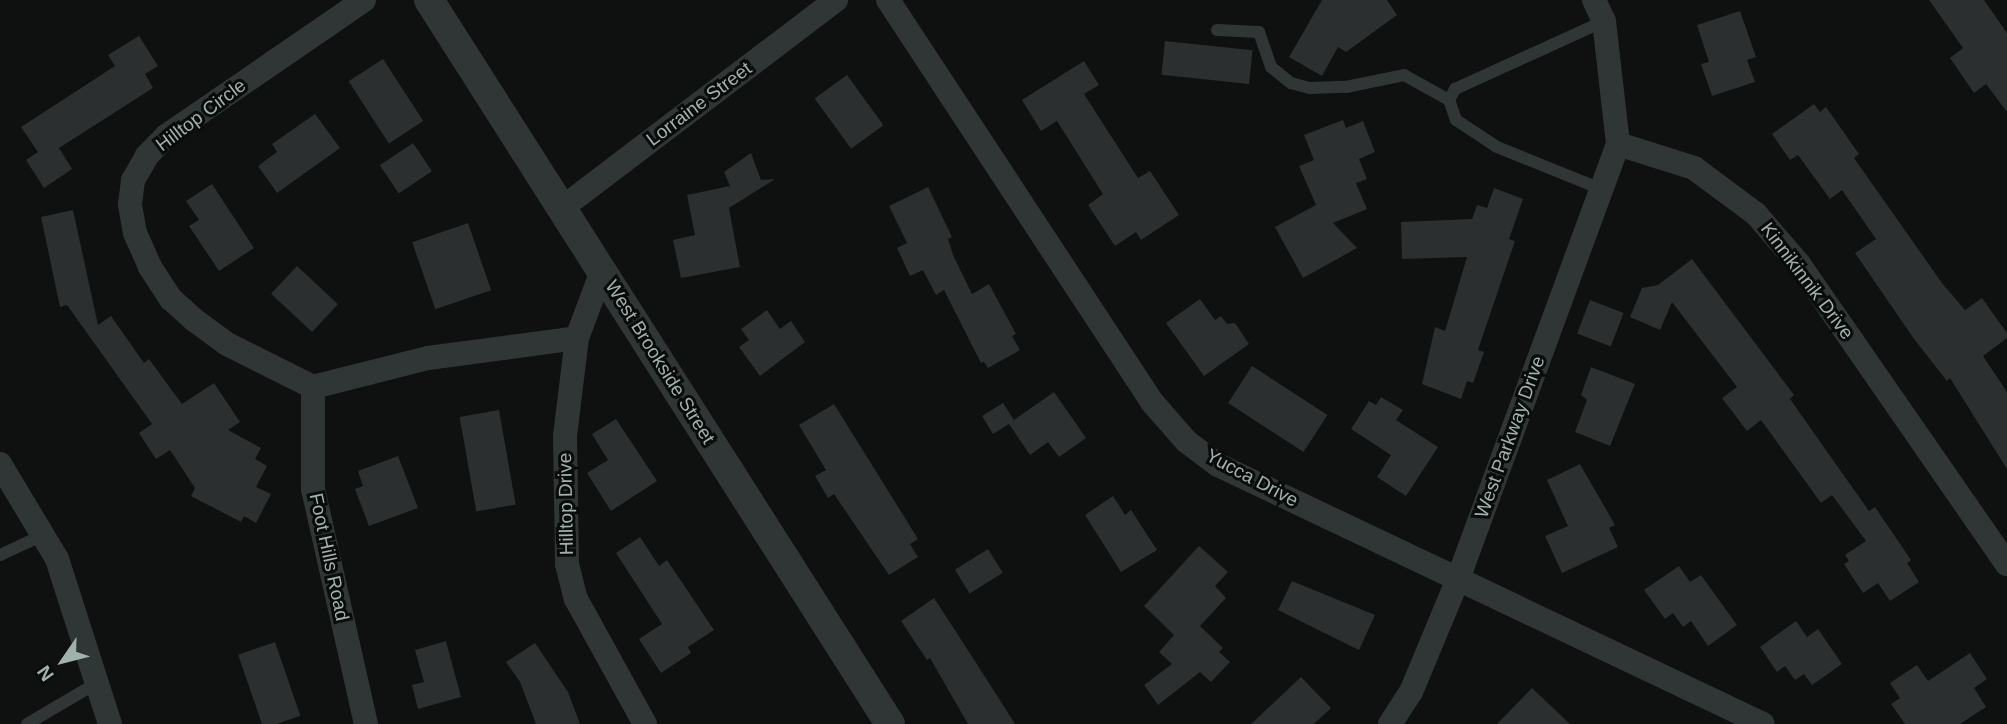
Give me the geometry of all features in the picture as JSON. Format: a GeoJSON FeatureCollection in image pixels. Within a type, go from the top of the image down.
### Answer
{"type":"FeatureCollection","features":[{"type":"Feature","properties":{"kind":"street","name":"Hilltop Circle"},"geometry":{"type":"LineString","coordinates":[[313,387],[228,344],[171,299],[135,233],[130,205],[133,180],[166,136],[364,0]]}},
{"type":"Feature","properties":{"kind":"street","name":"West Brookside Street"},"geometry":{"type":"LineString","coordinates":[[429,0],[890,724]]}},
{"type":"Feature","properties":{"kind":"street","name":"Lorraine Street"},"geometry":{"type":"LineString","coordinates":[[562,208],[836,0]]}},
{"type":"Feature","properties":{"kind":"street","name":"Yucca Drive"},"geometry":{"type":"LineString","coordinates":[[888,0],[1152,402],[1186,440],[1218,465],[1763,724]]}},
{"type":"Feature","properties":{"kind":"street"},"geometry":{"type":"LineString","coordinates":[[1599,10],[1618,144]]}},
{"type":"Feature","properties":{"kind":"street","name":"West Parkway Drive"},"geometry":{"type":"LineString","coordinates":[[1390,724],[1411,692],[1458,579],[1618,144]]}},
{"type":"Feature","properties":{"kind":"street","name":"Kinnikinnik Drive"},"geometry":{"type":"LineString","coordinates":[[1618,144],[1694,168],[1727,188],[1756,214],[1799,264],[2007,564]]}},
{"type":"Feature","properties":{"kind":"street","name":"Hilltop Drive"},"geometry":{"type":"LineString","coordinates":[[602,271],[577,338],[565,447],[567,564],[581,609],[645,724]]}},
{"type":"Feature","properties":{"kind":"street"},"geometry":{"type":"LineString","coordinates":[[313,387],[428,358],[577,338]]}},
{"type":"Feature","properties":{"kind":"street","name":"Foot Hills Road"},"geometry":{"type":"LineString","coordinates":[[313,387],[313,489],[366,724]]}},
{"type":"Feature","properties":{"kind":"street"},"geometry":{"type":"LineString","coordinates":[[0,464],[57,559],[110,724]]}},
{"type":"Feature","properties":{"kind":"lane"},"geometry":{"type":"LineString","coordinates":[[1449,100],[1455,89],[1599,10]]}},
{"type":"Feature","properties":{"kind":"lane"},"geometry":{"type":"LineString","coordinates":[[1217,30],[1259,32],[1271,66],[1291,83],[1310,88],[1346,87],[1404,75],[1449,100],[1456,120],[1497,147],[1601,189]]}},
{"type":"Feature","properties":{"kind":"lane"},"geometry":{"type":"LineString","coordinates":[[0,555],[43,535]]}},
{"type":"Feature","properties":{"kind":"lane"},"geometry":{"type":"LineString","coordinates":[[34,722],[97,683]]}},
{"type":"Feature","properties":{"kind":"building"},"geometry":{"type":"Polygon","coordinates":[[[1322,0],[1387,0],[1397,15],[1346,52],[1338,47],[1322,76],[1289,57],[1322,0]]]}},
{"type":"Feature","properties":{"kind":"building"},"geometry":{"type":"Polygon","coordinates":[[[1929,0],[1984,0],[2007,33],[2007,112],[1986,84],[1974,93],[1950,58],[1963,48],[1929,0]]]}},
{"type":"Feature","properties":{"kind":"building"},"geometry":{"type":"Polygon","coordinates":[[[1740,11],[1756,57],[1747,60],[1755,82],[1712,96],[1701,64],[1709,62],[1697,25],[1740,11]]]}},
{"type":"Feature","properties":{"kind":"building"},"geometry":{"type":"Polygon","coordinates":[[[139,36],[158,66],[145,74],[153,88],[59,148],[72,169],[44,188],[26,160],[38,152],[21,127],[115,66],[108,55],[139,36]]]}},
{"type":"Feature","properties":{"kind":"building"},"geometry":{"type":"Polygon","coordinates":[[[1165,41],[1253,50],[1249,84],[1161,75],[1165,41]]]}},
{"type":"Feature","properties":{"kind":"building"},"geometry":{"type":"Polygon","coordinates":[[[383,59],[423,121],[389,143],[349,81],[383,59]]]}},
{"type":"Feature","properties":{"kind":"building"},"geometry":{"type":"Polygon","coordinates":[[[1084,61],[1099,85],[1084,94],[1138,178],[1150,171],[1179,215],[1141,240],[1136,232],[1115,246],[1088,205],[1103,194],[1057,121],[1041,131],[1022,100],[1084,61]]]}},
{"type":"Feature","properties":{"kind":"building"},"geometry":{"type":"Polygon","coordinates":[[[847,75],[883,125],[851,149],[815,99],[847,75]]]}},
{"type":"Feature","properties":{"kind":"building"},"geometry":{"type":"Polygon","coordinates":[[[1814,104],[1820,112],[1826,107],[1859,154],[1854,158],[1942,283],[1965,310],[1982,298],[2007,333],[2007,338],[1983,356],[2007,392],[2007,469],[1950,378],[1947,381],[1914,339],[1855,253],[1876,239],[1842,190],[1830,199],[1798,155],[1790,160],[1772,134],[1814,104]]]}},
{"type":"Feature","properties":{"kind":"building"},"geometry":{"type":"Polygon","coordinates":[[[315,114],[340,148],[277,193],[258,166],[277,152],[272,144],[315,114]]]}},
{"type":"Feature","properties":{"kind":"building"},"geometry":{"type":"Polygon","coordinates":[[[1343,120],[1346,128],[1363,121],[1375,152],[1359,159],[1367,179],[1356,183],[1367,209],[1333,223],[1357,248],[1303,278],[1275,227],[1316,205],[1299,166],[1314,160],[1304,135],[1343,120]]]}},
{"type":"Feature","properties":{"kind":"building"},"geometry":{"type":"Polygon","coordinates":[[[413,143],[432,171],[399,194],[380,165],[413,143]]]}},
{"type":"Feature","properties":{"kind":"building"},"geometry":{"type":"Polygon","coordinates":[[[751,153],[761,180],[775,179],[729,208],[740,267],[681,278],[673,240],[695,235],[687,195],[730,186],[724,172],[751,153]]]}},
{"type":"Feature","properties":{"kind":"building"},"geometry":{"type":"Polygon","coordinates":[[[212,184],[254,248],[219,271],[189,226],[199,220],[186,201],[212,184]]]}},
{"type":"Feature","properties":{"kind":"building"},"geometry":{"type":"Polygon","coordinates":[[[928,187],[952,237],[948,239],[953,255],[972,294],[989,284],[1016,334],[1012,336],[1020,350],[988,368],[984,362],[981,363],[944,290],[936,295],[923,270],[910,276],[897,248],[907,243],[889,206],[928,187]]]}},
{"type":"Feature","properties":{"kind":"building"},"geometry":{"type":"Polygon","coordinates":[[[1494,188],[1523,199],[1509,239],[1515,241],[1478,350],[1484,352],[1473,383],[1467,381],[1461,399],[1422,384],[1435,327],[1445,331],[1467,257],[1402,259],[1401,222],[1472,219],[1477,205],[1487,208],[1494,188]]]}},
{"type":"Feature","properties":{"kind":"building"},"geometry":{"type":"Polygon","coordinates":[[[73,210],[98,325],[111,316],[144,363],[149,359],[182,404],[214,383],[240,422],[228,430],[261,448],[255,459],[267,466],[256,487],[271,494],[256,523],[244,516],[241,522],[191,496],[195,488],[170,450],[156,459],[139,433],[152,424],[67,305],[60,307],[41,217],[73,210]]]}},
{"type":"Feature","properties":{"kind":"building"},"geometry":{"type":"Polygon","coordinates":[[[468,223],[491,290],[435,309],[412,242],[468,223]]]}},
{"type":"Feature","properties":{"kind":"building"},"geometry":{"type":"Polygon","coordinates":[[[1692,259],[1794,395],[1790,399],[1869,511],[1875,507],[1911,560],[1907,563],[1919,582],[1890,601],[1878,583],[1863,593],[1844,564],[1849,561],[1845,555],[1866,541],[1832,495],[1821,503],[1761,420],[1747,431],[1722,398],[1737,387],[1672,302],[1660,330],[1630,317],[1642,288],[1658,285],[1692,259]]]}},
{"type":"Feature","properties":{"kind":"building"},"geometry":{"type":"Polygon","coordinates":[[[297,266],[338,304],[312,332],[271,294],[297,266]]]}},
{"type":"Feature","properties":{"kind":"building"},"geometry":{"type":"Polygon","coordinates":[[[1200,299],[1215,320],[1221,316],[1227,324],[1235,323],[1249,344],[1204,376],[1166,323],[1200,299]]]}},
{"type":"Feature","properties":{"kind":"building"},"geometry":{"type":"Polygon","coordinates":[[[1590,300],[1624,313],[1611,347],[1577,334],[1590,300]]]}},
{"type":"Feature","properties":{"kind":"building"},"geometry":{"type":"Polygon","coordinates":[[[767,310],[780,329],[791,321],[805,342],[760,376],[739,347],[749,340],[741,329],[767,310]]]}},
{"type":"Feature","properties":{"kind":"building"},"geometry":{"type":"Polygon","coordinates":[[[1252,366],[1327,415],[1304,452],[1228,403],[1252,366]]]}},
{"type":"Feature","properties":{"kind":"building"},"geometry":{"type":"Polygon","coordinates":[[[1591,367],[1635,384],[1610,446],[1575,432],[1587,400],[1581,395],[1591,367]]]}},
{"type":"Feature","properties":{"kind":"building"},"geometry":{"type":"Polygon","coordinates":[[[1054,392],[1086,438],[1059,457],[1048,442],[1030,455],[1009,424],[993,434],[982,416],[1003,403],[1014,420],[1054,392]]]}},
{"type":"Feature","properties":{"kind":"building"},"geometry":{"type":"Polygon","coordinates":[[[1381,397],[1403,410],[1396,420],[1438,447],[1406,496],[1377,477],[1391,455],[1351,429],[1369,401],[1376,405],[1381,397]]]}},
{"type":"Feature","properties":{"kind":"building"},"geometry":{"type":"Polygon","coordinates":[[[834,404],[918,539],[910,544],[918,557],[889,575],[834,494],[828,498],[815,476],[826,470],[799,425],[834,404]]]}},
{"type":"Feature","properties":{"kind":"building"},"geometry":{"type":"Polygon","coordinates":[[[499,410],[516,505],[476,511],[460,417],[499,410]]]}},
{"type":"Feature","properties":{"kind":"building"},"geometry":{"type":"Polygon","coordinates":[[[616,419],[657,481],[611,511],[587,473],[608,460],[592,434],[616,419]]]}},
{"type":"Feature","properties":{"kind":"building"},"geometry":{"type":"Polygon","coordinates":[[[398,456],[418,508],[369,526],[355,489],[363,486],[358,471],[398,456]]]}},
{"type":"Feature","properties":{"kind":"building"},"geometry":{"type":"Polygon","coordinates":[[[1580,464],[1615,525],[1609,528],[1618,547],[1562,573],[1545,536],[1568,526],[1547,480],[1580,464]]]}},
{"type":"Feature","properties":{"kind":"building"},"geometry":{"type":"Polygon","coordinates":[[[1113,496],[1125,515],[1131,510],[1157,550],[1121,572],[1085,515],[1113,496]]]}},
{"type":"Feature","properties":{"kind":"building"},"geometry":{"type":"Polygon","coordinates":[[[640,537],[659,566],[667,560],[714,630],[688,647],[691,653],[661,673],[639,639],[662,624],[616,553],[640,537]]]}},
{"type":"Feature","properties":{"kind":"building"},"geometry":{"type":"Polygon","coordinates":[[[1199,546],[1228,572],[1215,586],[1226,598],[1200,626],[1223,648],[1219,652],[1230,662],[1211,682],[1200,672],[1158,705],[1144,685],[1172,664],[1159,652],[1174,635],[1144,606],[1199,546]]]}},
{"type":"Feature","properties":{"kind":"building"},"geometry":{"type":"Polygon","coordinates":[[[988,549],[1003,573],[970,593],[955,570],[988,549]]]}},
{"type":"Feature","properties":{"kind":"building"},"geometry":{"type":"Polygon","coordinates":[[[1679,566],[1690,582],[1701,575],[1737,625],[1708,646],[1691,621],[1683,627],[1673,613],[1665,619],[1644,590],[1679,566]]]}},
{"type":"Feature","properties":{"kind":"building"},"geometry":{"type":"Polygon","coordinates":[[[1292,581],[1375,615],[1359,650],[1278,610],[1292,581]]]}},
{"type":"Feature","properties":{"kind":"building"},"geometry":{"type":"Polygon","coordinates":[[[934,598],[1015,724],[968,724],[930,658],[927,660],[901,621],[934,598]]]}},
{"type":"Feature","properties":{"kind":"building"},"geometry":{"type":"Polygon","coordinates":[[[1796,621],[1807,637],[1818,629],[1842,664],[1812,685],[1804,674],[1795,680],[1785,666],[1777,672],[1760,647],[1796,621]]]}},
{"type":"Feature","properties":{"kind":"building"},"geometry":{"type":"Polygon","coordinates":[[[446,641],[461,697],[418,709],[412,685],[424,682],[415,650],[446,641]]]}},
{"type":"Feature","properties":{"kind":"building"},"geometry":{"type":"Polygon","coordinates":[[[275,642],[300,716],[276,724],[262,724],[238,655],[275,642]]]}},
{"type":"Feature","properties":{"kind":"building"},"geometry":{"type":"Polygon","coordinates":[[[535,643],[568,692],[580,724],[536,724],[520,682],[506,662],[535,643]]]}},
{"type":"Feature","properties":{"kind":"building"},"geometry":{"type":"Polygon","coordinates":[[[1970,653],[1987,679],[1974,688],[1986,707],[1960,724],[1905,724],[1891,704],[1900,698],[1890,683],[1917,665],[1928,681],[1970,653]]]}},
{"type":"Feature","properties":{"kind":"building"},"geometry":{"type":"Polygon","coordinates":[[[1301,677],[1331,708],[1314,724],[1251,724],[1301,677]]]}},
{"type":"Feature","properties":{"kind":"building"},"geometry":{"type":"Polygon","coordinates":[[[1532,688],[1570,724],[1497,724],[1532,688]]]}}]}
